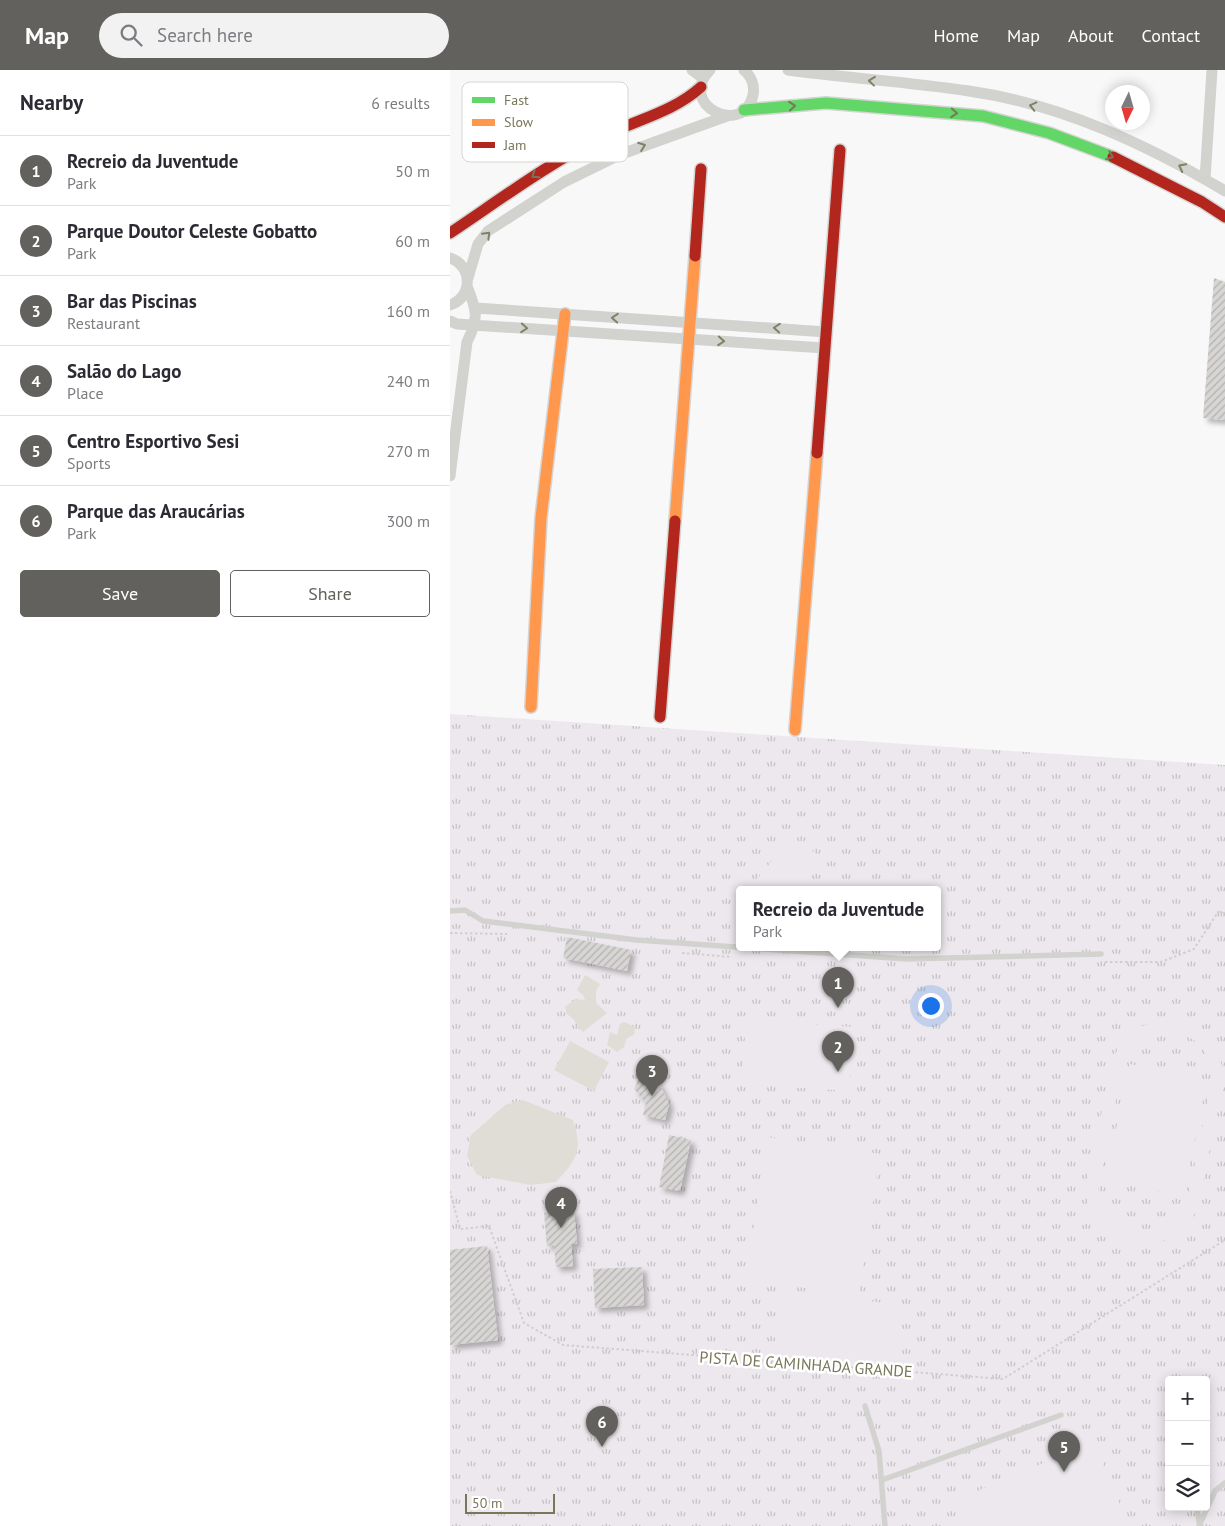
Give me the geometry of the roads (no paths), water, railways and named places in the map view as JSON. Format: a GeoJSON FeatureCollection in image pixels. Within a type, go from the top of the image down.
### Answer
{"type":"FeatureCollection","features":[{"type":"Feature","properties":{"kind":"street"},"geometry":{"type":"LineString","coordinates":[[692,70],[705,78]]}},
{"type":"Feature","properties":{"kind":"street"},"geometry":{"type":"LineString","coordinates":[[744,70],[752,79],[754,87],[750,104],[744,110]]}},
{"type":"Feature","properties":{"kind":"street"},"geometry":{"type":"LineString","coordinates":[[788,70],[970,91],[1044,108],[1116,133],[1225,191]]}},
{"type":"Feature","properties":{"kind":"street"},"geometry":{"type":"LineString","coordinates":[[1205,179],[1212,70]]}},
{"type":"Feature","properties":{"kind":"street"},"geometry":{"type":"LineString","coordinates":[[705,78],[705,104],[711,110],[727,116]]}},
{"type":"Feature","properties":{"kind":"street"},"geometry":{"type":"LineString","coordinates":[[628,126],[670,110],[685,101],[705,78]]}},
{"type":"Feature","properties":{"kind":"street"},"geometry":{"type":"LineString","coordinates":[[628,152],[744,110],[826,103],[983,116],[1049,132],[1121,160],[1202,202],[1225,217]]}},
{"type":"Feature","properties":{"kind":"street"},"geometry":{"type":"LineString","coordinates":[[795,730],[840,150]]}},
{"type":"Feature","properties":{"kind":"street"},"geometry":{"type":"LineString","coordinates":[[450,233],[557,162]]}},
{"type":"Feature","properties":{"kind":"street"},"geometry":{"type":"LineString","coordinates":[[450,306],[460,300],[468,282],[478,244],[488,231],[564,182],[605,162]]}},
{"type":"Feature","properties":{"kind":"street"},"geometry":{"type":"LineString","coordinates":[[660,717],[701,169]]}},
{"type":"Feature","properties":{"kind":"street"},"geometry":{"type":"LineString","coordinates":[[450,258],[461,264],[476,308],[476,324],[467,342],[450,476]]}},
{"type":"Feature","properties":{"kind":"street"},"geometry":{"type":"LineString","coordinates":[[476,308],[826,332]]}},
{"type":"Feature","properties":{"kind":"street"},"geometry":{"type":"LineString","coordinates":[[530,707],[541,518],[565,314]]}},
{"type":"Feature","properties":{"kind":"street"},"geometry":{"type":"LineString","coordinates":[[450,321],[825,348]]}},
{"type":"Feature","properties":{"kind":"lane"},"geometry":{"type":"LineString","coordinates":[[450,911],[465,910],[483,920],[493,922],[637,940],[736,947]]}},
{"type":"Feature","properties":{"kind":"lane"},"geometry":{"type":"LineString","coordinates":[[793,951],[906,959],[1101,954]]}},
{"type":"Feature","properties":{"kind":"lane"},"geometry":{"type":"LineString","coordinates":[[865,1406],[879,1451],[885,1526]]}},
{"type":"Feature","properties":{"kind":"lane"},"geometry":{"type":"LineString","coordinates":[[882,1480],[1061,1415]]}},
{"type":"Feature","properties":{"kind":"lane"},"geometry":{"type":"LineString","coordinates":[[1199,1524],[1215,1491],[1225,1483]]}},
{"type":"Feature","properties":{"kind":"lane"},"geometry":{"type":"LineString","coordinates":[[1197,1511],[1199,1524]]}},
{"type":"Feature","properties":{"kind":"place","name":"Recreio da Juventude"},"geometry":{"type":"Point","coordinates":[838,1008]}},
{"type":"Feature","properties":{"kind":"place","name":"Parque Doutor Celeste Gobatto"},"geometry":{"type":"Point","coordinates":[838,1072]}},
{"type":"Feature","properties":{"kind":"place","name":"Bar das Piscinas"},"geometry":{"type":"Point","coordinates":[652,1096]}},
{"type":"Feature","properties":{"kind":"place","name":"Salão do Lago"},"geometry":{"type":"Point","coordinates":[561,1228]}},
{"type":"Feature","properties":{"kind":"place","name":"Parque das Araucárias"},"geometry":{"type":"Point","coordinates":[602,1447]}},
{"type":"Feature","properties":{"kind":"place","name":"Centro Esportivo Sesi"},"geometry":{"type":"Point","coordinates":[1064,1472]}}]}
